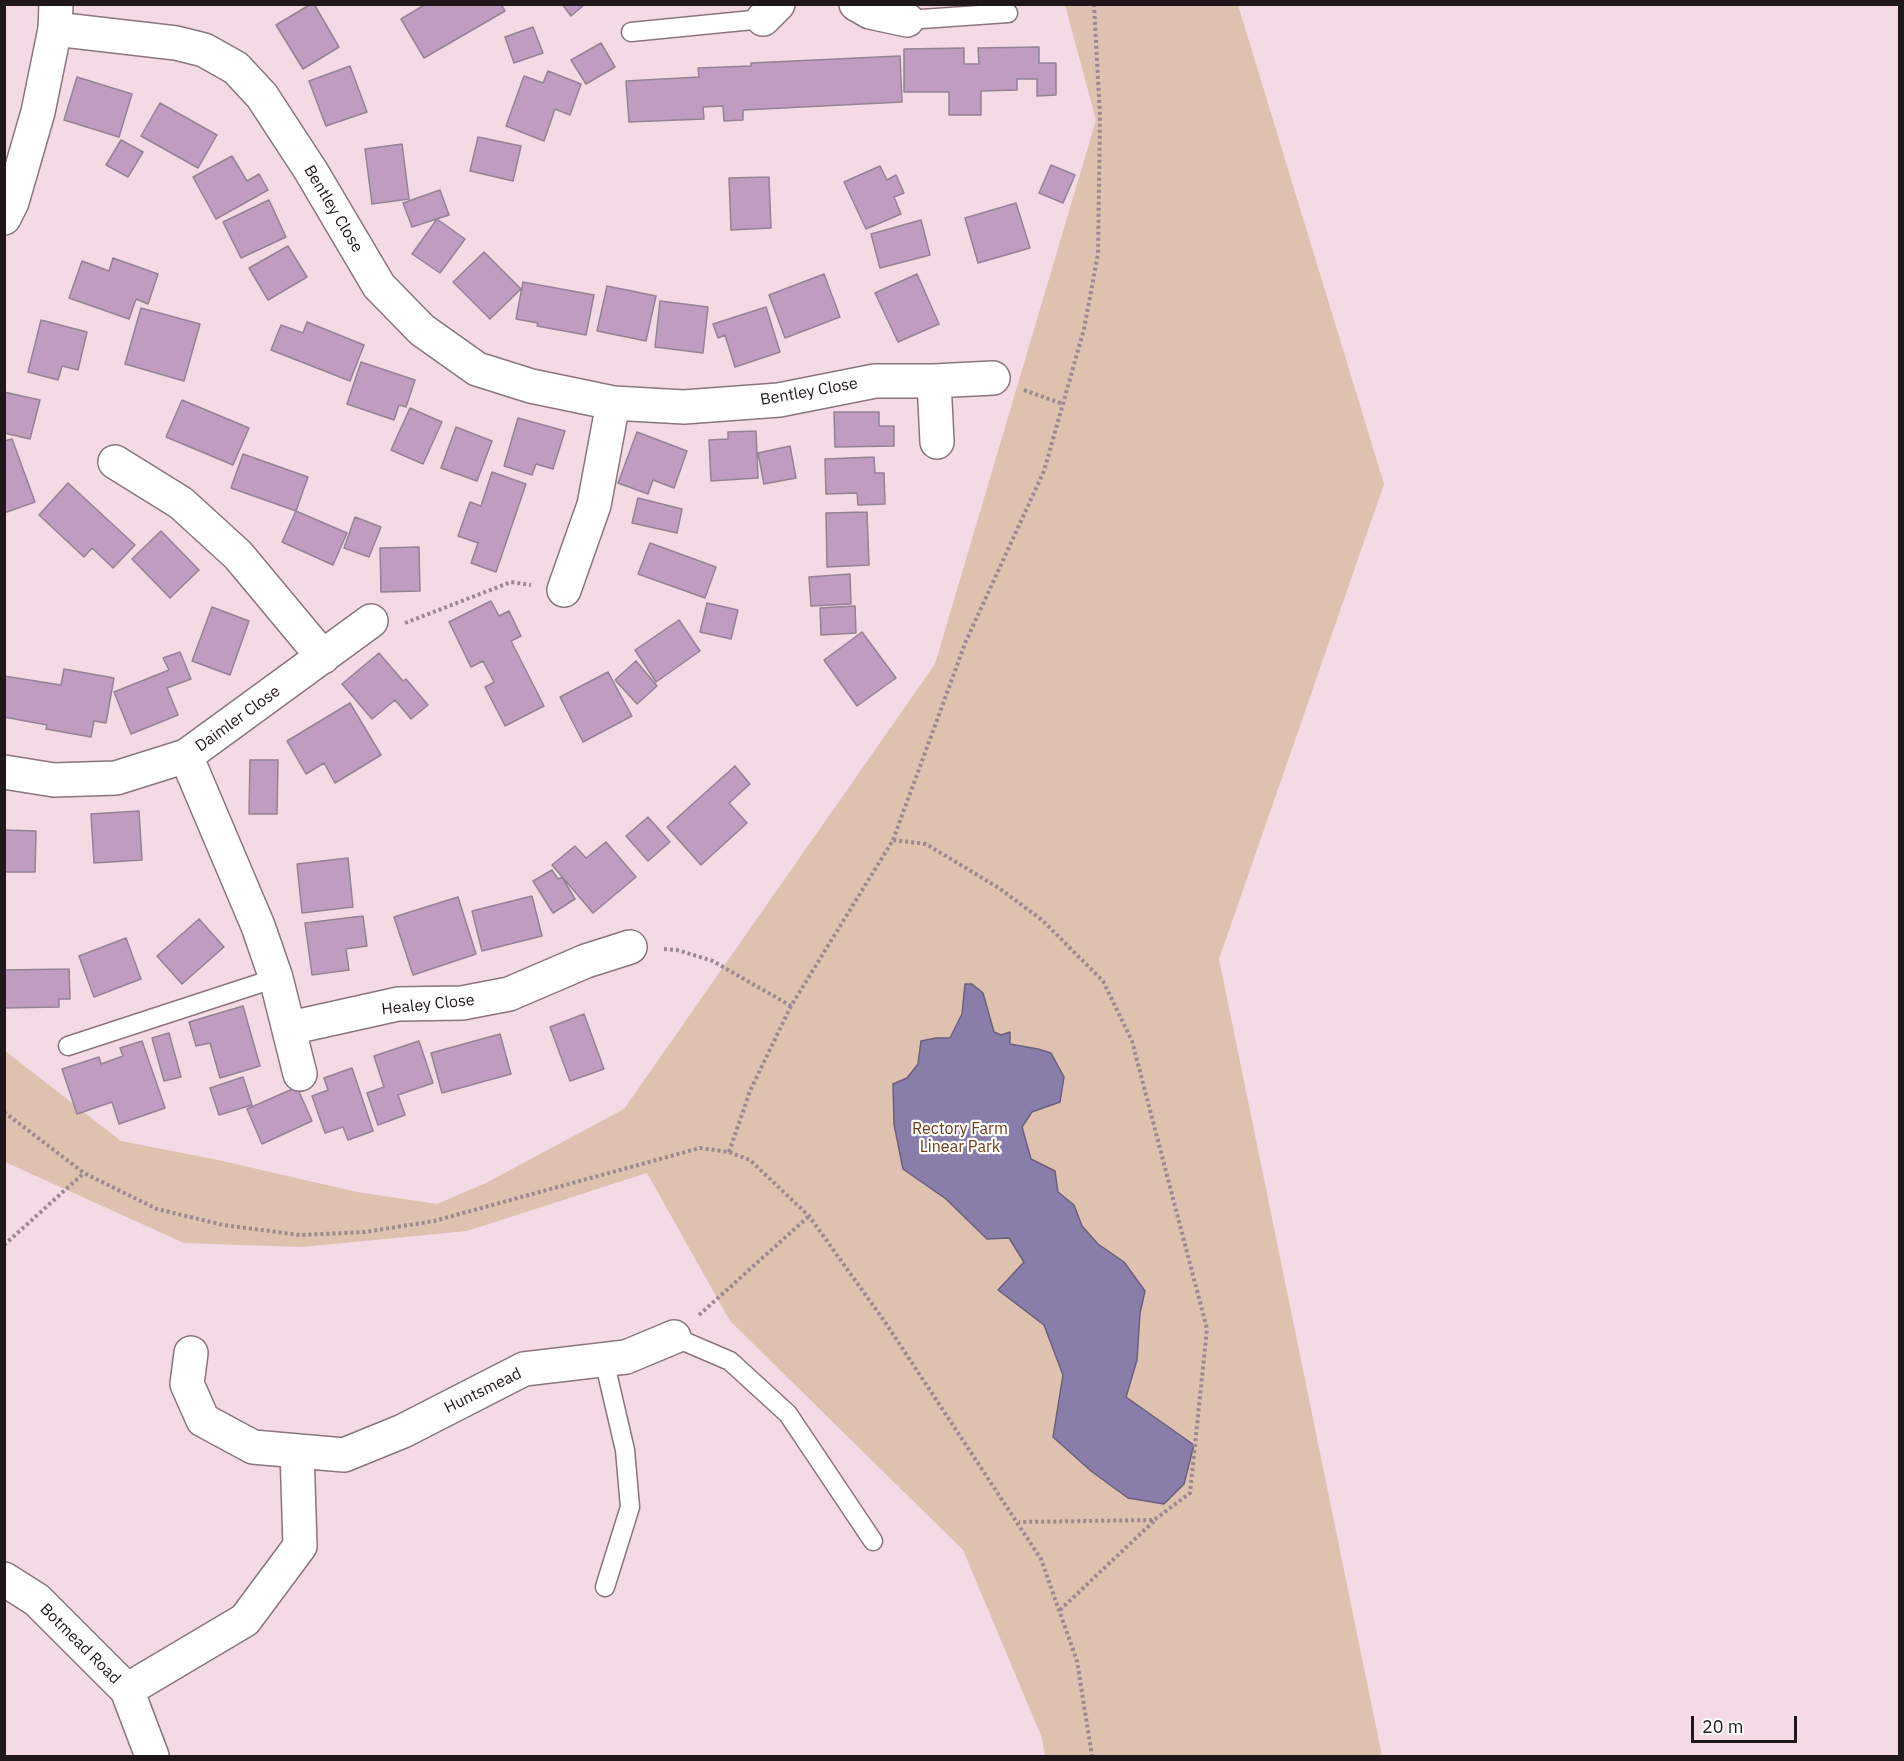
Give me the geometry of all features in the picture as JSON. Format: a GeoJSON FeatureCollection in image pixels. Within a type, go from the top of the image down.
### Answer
{"type":"FeatureCollection","features":[{"type":"Feature","properties":{"kind":"street"},"geometry":{"type":"LineString","coordinates":[[856,4],[870,12],[907,20]]}},
{"type":"Feature","properties":{"kind":"street"},"geometry":{"type":"LineString","coordinates":[[4,218],[12,202],[38,112],[55,17]]}},
{"type":"Feature","properties":{"kind":"street","name":"Bentley Close"},"geometry":{"type":"LineString","coordinates":[[55,17],[204,50],[236,68],[262,96],[311,171],[379,286],[422,330],[477,369],[531,386],[613,403],[684,407],[779,400],[875,381],[993,378]]}},
{"type":"Feature","properties":{"kind":"street"},"geometry":{"type":"LineString","coordinates":[[934,381],[937,442]]}},
{"type":"Feature","properties":{"kind":"street"},"geometry":{"type":"LineString","coordinates":[[564,590],[594,505],[613,403]]}},
{"type":"Feature","properties":{"kind":"street"},"geometry":{"type":"LineString","coordinates":[[115,462],[181,503],[238,555],[323,657]]}},
{"type":"Feature","properties":{"kind":"street","name":"Daimler Close"},"geometry":{"type":"LineString","coordinates":[[4,772],[54,780],[116,778],[186,756],[371,621]]}},
{"type":"Feature","properties":{"kind":"street"},"geometry":{"type":"LineString","coordinates":[[186,756],[258,926],[276,978],[300,1074]]}},
{"type":"Feature","properties":{"kind":"street","name":"Healey Close"},"geometry":{"type":"LineString","coordinates":[[290,1028],[398,1004],[462,1003],[509,994],[586,961],[630,947]]}},
{"type":"Feature","properties":{"kind":"street","name":"Huntsmead"},"geometry":{"type":"LineString","coordinates":[[190,1353],[187,1384],[203,1420],[254,1447],[344,1455],[403,1431],[524,1369],[626,1357],[674,1337]]}},
{"type":"Feature","properties":{"kind":"street"},"geometry":{"type":"LineString","coordinates":[[127,1690],[245,1620],[300,1546],[297,1451]]}},
{"type":"Feature","properties":{"kind":"street","name":"Botmead Road"},"geometry":{"type":"LineString","coordinates":[[4,1579],[37,1600],[127,1690],[152,1756]]}},
{"type":"Feature","properties":{"kind":"lane"},"geometry":{"type":"LineString","coordinates":[[631,32],[771,12]]}},
{"type":"Feature","properties":{"kind":"lane"},"geometry":{"type":"LineString","coordinates":[[907,20],[1008,13]]}},
{"type":"Feature","properties":{"kind":"lane"},"geometry":{"type":"LineString","coordinates":[[68,1046],[276,978]]}},
{"type":"Feature","properties":{"kind":"lane"},"geometry":{"type":"LineString","coordinates":[[674,1337],[730,1361],[788,1414],[873,1541]]}},
{"type":"Feature","properties":{"kind":"lane"},"geometry":{"type":"LineString","coordinates":[[604,1360],[625,1450],[630,1507],[605,1587]]}},
{"type":"Feature","properties":{"kind":"path"},"geometry":{"type":"LineString","coordinates":[[729,1152],[750,1091],[791,1006],[893,840],[966,641],[1044,471],[1084,329],[1098,254],[1100,116],[1094,4]]}},
{"type":"Feature","properties":{"kind":"path"},"geometry":{"type":"LineString","coordinates":[[371,621],[405,623],[511,582],[564,590]]}},
{"type":"Feature","properties":{"kind":"path"},"geometry":{"type":"LineString","coordinates":[[893,840],[926,844],[999,888],[1042,920],[1103,981],[1132,1041],[1207,1329],[1190,1493],[1154,1520],[1060,1610]]}},
{"type":"Feature","properties":{"kind":"path"},"geometry":{"type":"LineString","coordinates":[[630,947],[677,950],[713,962],[791,1006]]}},
{"type":"Feature","properties":{"kind":"path"},"geometry":{"type":"LineString","coordinates":[[4,1245],[84,1173]]}},
{"type":"Feature","properties":{"kind":"path"},"geometry":{"type":"LineString","coordinates":[[674,1337],[809,1216]]}},
{"type":"Feature","properties":{"kind":"path"},"geometry":{"type":"LineString","coordinates":[[1019,1522],[1154,1520]]}},
{"type":"Feature","properties":{"kind":"green space","name":"Rectory Farm Linear Park"},"geometry":{"type":"Polygon","coordinates":[[[1065,5],[1238,5],[1384,484],[1219,959],[1382,1756],[1045,1756],[1042,1738],[963,1550],[730,1321],[647,1173],[467,1231],[302,1247],[184,1243],[5,1162],[4,1050],[121,1141],[218,1160],[357,1192],[437,1204],[486,1183],[624,1109],[935,664],[1096,120],[1065,5]]]}},
{"type":"Feature","properties":{"kind":"shaded area"},"geometry":{"type":"Polygon","coordinates":[[[965,984],[972,984],[983,993],[994,1032],[1001,1035],[1010,1032],[1010,1044],[1051,1053],[1064,1077],[1060,1102],[1032,1112],[1022,1127],[1031,1159],[1055,1171],[1058,1192],[1074,1205],[1082,1226],[1098,1244],[1124,1262],[1145,1291],[1140,1313],[1137,1360],[1126,1397],[1194,1445],[1184,1484],[1164,1504],[1128,1498],[1091,1471],[1053,1437],[1063,1375],[1044,1325],[998,1290],[1024,1262],[1009,1238],[987,1239],[946,1199],[903,1169],[894,1124],[893,1084],[907,1078],[918,1064],[921,1041],[950,1038],[962,1014],[965,984]]]}},
{"type":"Feature","properties":{"kind":"building"},"geometry":{"type":"Polygon","coordinates":[[[314,4],[339,47],[303,69],[276,25],[314,4]]]}},
{"type":"Feature","properties":{"kind":"building"},"geometry":{"type":"Polygon","coordinates":[[[426,4],[501,4],[505,11],[424,58],[401,19],[426,4]]]}},
{"type":"Feature","properties":{"kind":"building"},"geometry":{"type":"Polygon","coordinates":[[[562,4],[585,4],[571,16],[562,4]]]}},
{"type":"Feature","properties":{"kind":"building"},"geometry":{"type":"Polygon","coordinates":[[[533,27],[543,53],[514,63],[505,37],[533,27]]]}},
{"type":"Feature","properties":{"kind":"building"},"geometry":{"type":"Polygon","coordinates":[[[601,43],[615,67],[586,84],[571,60],[601,43]]]}},
{"type":"Feature","properties":{"kind":"building"},"geometry":{"type":"Polygon","coordinates":[[[1039,47],[1039,63],[1056,63],[1056,95],[1037,96],[1037,79],[1017,79],[1017,90],[981,91],[981,115],[949,115],[949,92],[904,92],[904,49],[964,48],[964,64],[979,64],[978,48],[1039,47]]]}},
{"type":"Feature","properties":{"kind":"building"},"geometry":{"type":"Polygon","coordinates":[[[900,56],[902,102],[743,110],[743,120],[724,121],[723,106],[703,107],[704,119],[629,122],[626,81],[699,77],[698,68],[751,66],[751,63],[900,56]]]}},
{"type":"Feature","properties":{"kind":"building"},"geometry":{"type":"Polygon","coordinates":[[[350,66],[367,112],[326,126],[309,81],[350,66]]]}},
{"type":"Feature","properties":{"kind":"building"},"geometry":{"type":"Polygon","coordinates":[[[548,71],[581,84],[570,115],[555,109],[544,141],[506,126],[524,76],[543,83],[548,71]]]}},
{"type":"Feature","properties":{"kind":"building"},"geometry":{"type":"Polygon","coordinates":[[[77,77],[132,94],[119,137],[64,120],[77,77]]]}},
{"type":"Feature","properties":{"kind":"building"},"geometry":{"type":"Polygon","coordinates":[[[160,103],[217,135],[198,168],[141,136],[160,103]]]}},
{"type":"Feature","properties":{"kind":"building"},"geometry":{"type":"Polygon","coordinates":[[[478,137],[521,146],[513,181],[470,171],[478,137]]]}},
{"type":"Feature","properties":{"kind":"building"},"geometry":{"type":"Polygon","coordinates":[[[121,140],[143,152],[128,177],[106,165],[121,140]]]}},
{"type":"Feature","properties":{"kind":"building"},"geometry":{"type":"Polygon","coordinates":[[[402,144],[409,199],[372,204],[365,149],[402,144]]]}},
{"type":"Feature","properties":{"kind":"building"},"geometry":{"type":"Polygon","coordinates":[[[232,156],[247,181],[259,174],[268,190],[216,219],[193,177],[232,156]]]}},
{"type":"Feature","properties":{"kind":"building"},"geometry":{"type":"Polygon","coordinates":[[[1051,165],[1075,175],[1063,203],[1039,193],[1051,165]]]}},
{"type":"Feature","properties":{"kind":"building"},"geometry":{"type":"Polygon","coordinates":[[[880,166],[887,180],[896,175],[904,193],[894,197],[901,214],[866,229],[844,182],[880,166]]]}},
{"type":"Feature","properties":{"kind":"building"},"geometry":{"type":"Polygon","coordinates":[[[769,177],[771,228],[731,230],[729,178],[769,177]]]}},
{"type":"Feature","properties":{"kind":"building"},"geometry":{"type":"Polygon","coordinates":[[[440,190],[449,215],[412,227],[403,203],[440,190]]]}},
{"type":"Feature","properties":{"kind":"building"},"geometry":{"type":"Polygon","coordinates":[[[269,200],[286,237],[241,258],[223,222],[269,200]]]}},
{"type":"Feature","properties":{"kind":"building"},"geometry":{"type":"Polygon","coordinates":[[[1016,203],[1030,248],[978,263],[965,218],[1016,203]]]}},
{"type":"Feature","properties":{"kind":"building"},"geometry":{"type":"Polygon","coordinates":[[[437,219],[465,239],[440,273],[412,254],[437,219]]]}},
{"type":"Feature","properties":{"kind":"building"},"geometry":{"type":"Polygon","coordinates":[[[921,220],[930,255],[880,268],[871,234],[921,220]]]}},
{"type":"Feature","properties":{"kind":"building"},"geometry":{"type":"Polygon","coordinates":[[[288,246],[307,277],[268,300],[249,268],[288,246]]]}},
{"type":"Feature","properties":{"kind":"building"},"geometry":{"type":"Polygon","coordinates":[[[484,252],[521,289],[490,319],[453,282],[484,252]]]}},
{"type":"Feature","properties":{"kind":"building"},"geometry":{"type":"Polygon","coordinates":[[[113,258],[158,274],[148,304],[136,299],[129,319],[69,298],[82,261],[109,271],[113,258]]]}},
{"type":"Feature","properties":{"kind":"building"},"geometry":{"type":"Polygon","coordinates":[[[824,274],[840,317],[785,338],[769,295],[824,274]]]}},
{"type":"Feature","properties":{"kind":"building"},"geometry":{"type":"Polygon","coordinates":[[[917,274],[939,324],[898,342],[875,293],[917,274]]]}},
{"type":"Feature","properties":{"kind":"building"},"geometry":{"type":"Polygon","coordinates":[[[523,282],[594,295],[586,335],[537,326],[538,323],[516,319],[523,282]]]}},
{"type":"Feature","properties":{"kind":"building"},"geometry":{"type":"Polygon","coordinates":[[[607,286],[656,296],[646,341],[597,331],[607,286]]]}},
{"type":"Feature","properties":{"kind":"building"},"geometry":{"type":"Polygon","coordinates":[[[660,301],[708,307],[703,353],[655,347],[660,301]]]}},
{"type":"Feature","properties":{"kind":"building"},"geometry":{"type":"Polygon","coordinates":[[[766,307],[780,352],[735,367],[725,335],[718,338],[713,324],[766,307]]]}},
{"type":"Feature","properties":{"kind":"building"},"geometry":{"type":"Polygon","coordinates":[[[141,308],[200,324],[184,381],[125,364],[141,308]]]}},
{"type":"Feature","properties":{"kind":"building"},"geometry":{"type":"Polygon","coordinates":[[[41,320],[87,332],[78,370],[62,366],[58,380],[28,372],[41,320]]]}},
{"type":"Feature","properties":{"kind":"building"},"geometry":{"type":"Polygon","coordinates":[[[307,322],[364,345],[350,381],[271,350],[281,325],[303,333],[307,322]]]}},
{"type":"Feature","properties":{"kind":"building"},"geometry":{"type":"Polygon","coordinates":[[[361,362],[415,380],[406,407],[399,405],[394,420],[347,404],[361,362]]]}},
{"type":"Feature","properties":{"kind":"building"},"geometry":{"type":"Polygon","coordinates":[[[4,392],[40,400],[30,439],[4,433],[4,392]]]}},
{"type":"Feature","properties":{"kind":"building"},"geometry":{"type":"Polygon","coordinates":[[[182,400],[249,428],[233,465],[166,437],[182,400]]]}},
{"type":"Feature","properties":{"kind":"building"},"geometry":{"type":"Polygon","coordinates":[[[410,408],[442,422],[423,464],[391,450],[410,408]]]}},
{"type":"Feature","properties":{"kind":"building"},"geometry":{"type":"Polygon","coordinates":[[[834,412],[879,412],[879,426],[894,426],[894,446],[835,447],[834,412]]]}},
{"type":"Feature","properties":{"kind":"building"},"geometry":{"type":"Polygon","coordinates":[[[518,418],[565,431],[553,469],[536,464],[532,475],[504,466],[518,418]]]}},
{"type":"Feature","properties":{"kind":"building"},"geometry":{"type":"Polygon","coordinates":[[[456,427],[492,441],[477,481],[441,468],[456,427]]]}},
{"type":"Feature","properties":{"kind":"building"},"geometry":{"type":"Polygon","coordinates":[[[756,431],[758,478],[711,481],[709,440],[728,439],[728,432],[756,431]]]}},
{"type":"Feature","properties":{"kind":"building"},"geometry":{"type":"Polygon","coordinates":[[[637,432],[687,451],[674,488],[653,480],[648,494],[618,483],[637,432]]]}},
{"type":"Feature","properties":{"kind":"building"},"geometry":{"type":"Polygon","coordinates":[[[12,439],[35,502],[4,513],[4,441],[12,439]]]}},
{"type":"Feature","properties":{"kind":"building"},"geometry":{"type":"Polygon","coordinates":[[[790,446],[796,478],[764,484],[758,453],[790,446]]]}},
{"type":"Feature","properties":{"kind":"building"},"geometry":{"type":"Polygon","coordinates":[[[243,454],[308,477],[296,511],[231,488],[243,454]]]}},
{"type":"Feature","properties":{"kind":"building"},"geometry":{"type":"Polygon","coordinates":[[[874,457],[875,473],[884,473],[885,504],[858,505],[857,493],[826,494],[825,459],[874,457]]]}},
{"type":"Feature","properties":{"kind":"building"},"geometry":{"type":"Polygon","coordinates":[[[492,472],[526,484],[496,572],[471,563],[478,543],[458,536],[470,502],[481,506],[492,472]]]}},
{"type":"Feature","properties":{"kind":"building"},"geometry":{"type":"Polygon","coordinates":[[[68,483],[135,545],[113,568],[92,548],[84,557],[39,515],[68,483]]]}},
{"type":"Feature","properties":{"kind":"building"},"geometry":{"type":"Polygon","coordinates":[[[638,498],[682,509],[677,533],[632,523],[638,498]]]}},
{"type":"Feature","properties":{"kind":"building"},"geometry":{"type":"Polygon","coordinates":[[[296,511],[347,533],[333,565],[282,542],[296,511]]]}},
{"type":"Feature","properties":{"kind":"building"},"geometry":{"type":"Polygon","coordinates":[[[867,512],[869,565],[827,567],[826,513],[867,512]]]}},
{"type":"Feature","properties":{"kind":"building"},"geometry":{"type":"Polygon","coordinates":[[[355,517],[381,527],[369,557],[344,548],[355,517]]]}},
{"type":"Feature","properties":{"kind":"building"},"geometry":{"type":"Polygon","coordinates":[[[161,531],[199,570],[170,598],[132,559],[161,531]]]}},
{"type":"Feature","properties":{"kind":"building"},"geometry":{"type":"Polygon","coordinates":[[[650,543],[716,567],[705,598],[638,574],[650,543]]]}},
{"type":"Feature","properties":{"kind":"building"},"geometry":{"type":"Polygon","coordinates":[[[419,547],[420,591],[381,592],[380,548],[419,547]]]}},
{"type":"Feature","properties":{"kind":"building"},"geometry":{"type":"Polygon","coordinates":[[[850,574],[851,604],[811,606],[809,577],[850,574]]]}},
{"type":"Feature","properties":{"kind":"building"},"geometry":{"type":"Polygon","coordinates":[[[491,601],[499,616],[509,611],[521,636],[511,641],[544,706],[505,726],[485,687],[494,682],[483,661],[471,667],[449,622],[491,601]]]}},
{"type":"Feature","properties":{"kind":"building"},"geometry":{"type":"Polygon","coordinates":[[[707,603],[738,610],[731,639],[700,632],[707,603]]]}},
{"type":"Feature","properties":{"kind":"building"},"geometry":{"type":"Polygon","coordinates":[[[855,606],[856,633],[821,635],[820,608],[855,606]]]}},
{"type":"Feature","properties":{"kind":"building"},"geometry":{"type":"Polygon","coordinates":[[[212,607],[249,621],[230,675],[192,661],[212,607]]]}},
{"type":"Feature","properties":{"kind":"building"},"geometry":{"type":"Polygon","coordinates":[[[679,620],[700,651],[656,682],[635,650],[679,620]]]}},
{"type":"Feature","properties":{"kind":"building"},"geometry":{"type":"Polygon","coordinates":[[[862,632],[896,678],[857,706],[824,660],[862,632]]]}},
{"type":"Feature","properties":{"kind":"building"},"geometry":{"type":"Polygon","coordinates":[[[180,652],[191,679],[167,688],[178,715],[131,734],[114,692],[169,670],[163,658],[180,652]]]}},
{"type":"Feature","properties":{"kind":"building"},"geometry":{"type":"Polygon","coordinates":[[[379,653],[403,681],[406,679],[428,705],[411,719],[395,700],[372,719],[342,684],[379,653]]]}},
{"type":"Feature","properties":{"kind":"building"},"geometry":{"type":"Polygon","coordinates":[[[636,661],[657,686],[637,704],[615,680],[636,661]]]}},
{"type":"Feature","properties":{"kind":"building"},"geometry":{"type":"Polygon","coordinates":[[[64,669],[114,678],[106,723],[94,721],[91,737],[46,729],[47,725],[4,717],[4,676],[61,685],[64,669]]]}},
{"type":"Feature","properties":{"kind":"building"},"geometry":{"type":"Polygon","coordinates":[[[608,672],[632,716],[583,742],[560,697],[608,672]]]}},
{"type":"Feature","properties":{"kind":"building"},"geometry":{"type":"Polygon","coordinates":[[[350,703],[381,755],[335,783],[324,763],[306,774],[287,741],[350,703]]]}},
{"type":"Feature","properties":{"kind":"building"},"geometry":{"type":"Polygon","coordinates":[[[250,760],[278,760],[277,814],[249,814],[250,760]]]}},
{"type":"Feature","properties":{"kind":"building"},"geometry":{"type":"Polygon","coordinates":[[[735,766],[750,784],[729,803],[747,823],[701,865],[667,827],[735,766]]]}},
{"type":"Feature","properties":{"kind":"building"},"geometry":{"type":"Polygon","coordinates":[[[139,811],[142,860],[94,863],[91,814],[139,811]]]}},
{"type":"Feature","properties":{"kind":"building"},"geometry":{"type":"Polygon","coordinates":[[[648,817],[670,842],[648,861],[626,836],[648,817]]]}},
{"type":"Feature","properties":{"kind":"building"},"geometry":{"type":"Polygon","coordinates":[[[4,830],[36,831],[35,872],[4,872],[4,830]]]}},
{"type":"Feature","properties":{"kind":"building"},"geometry":{"type":"Polygon","coordinates":[[[606,842],[636,877],[593,913],[552,865],[575,846],[586,858],[606,842]]]}},
{"type":"Feature","properties":{"kind":"building"},"geometry":{"type":"Polygon","coordinates":[[[348,858],[353,907],[302,913],[297,864],[348,858]]]}},
{"type":"Feature","properties":{"kind":"building"},"geometry":{"type":"Polygon","coordinates":[[[552,870],[558,879],[562,877],[575,899],[553,913],[533,881],[552,870]]]}},
{"type":"Feature","properties":{"kind":"building"},"geometry":{"type":"Polygon","coordinates":[[[532,896],[542,936],[482,951],[472,911],[532,896]]]}},
{"type":"Feature","properties":{"kind":"building"},"geometry":{"type":"Polygon","coordinates":[[[458,897],[476,954],[413,975],[394,917],[458,897]]]}},
{"type":"Feature","properties":{"kind":"building"},"geometry":{"type":"Polygon","coordinates":[[[363,916],[367,946],[346,949],[349,970],[312,975],[305,923],[363,916]]]}},
{"type":"Feature","properties":{"kind":"building"},"geometry":{"type":"Polygon","coordinates":[[[199,919],[224,947],[182,984],[157,956],[199,919]]]}},
{"type":"Feature","properties":{"kind":"building"},"geometry":{"type":"Polygon","coordinates":[[[126,938],[141,979],[94,997],[79,956],[126,938]]]}},
{"type":"Feature","properties":{"kind":"building"},"geometry":{"type":"Polygon","coordinates":[[[69,969],[70,999],[59,999],[59,1007],[4,1008],[4,970],[69,969]]]}},
{"type":"Feature","properties":{"kind":"building"},"geometry":{"type":"Polygon","coordinates":[[[243,1006],[260,1066],[220,1078],[210,1043],[196,1046],[189,1022],[243,1006]]]}},
{"type":"Feature","properties":{"kind":"building"},"geometry":{"type":"Polygon","coordinates":[[[584,1014],[604,1069],[570,1081],[550,1027],[584,1014]]]}},
{"type":"Feature","properties":{"kind":"building"},"geometry":{"type":"Polygon","coordinates":[[[169,1033],[181,1077],[164,1081],[152,1038],[169,1033]]]}},
{"type":"Feature","properties":{"kind":"building"},"geometry":{"type":"Polygon","coordinates":[[[500,1034],[511,1074],[442,1093],[431,1053],[500,1034]]]}},
{"type":"Feature","properties":{"kind":"building"},"geometry":{"type":"Polygon","coordinates":[[[142,1041],[165,1108],[119,1124],[112,1102],[77,1114],[62,1069],[99,1057],[101,1064],[123,1056],[120,1048],[142,1041]]]}},
{"type":"Feature","properties":{"kind":"building"},"geometry":{"type":"Polygon","coordinates":[[[419,1041],[433,1083],[398,1095],[405,1115],[378,1125],[367,1093],[384,1087],[374,1056],[419,1041]]]}},
{"type":"Feature","properties":{"kind":"building"},"geometry":{"type":"Polygon","coordinates":[[[352,1068],[373,1131],[348,1140],[343,1127],[325,1133],[312,1096],[328,1090],[324,1078],[352,1068]]]}},
{"type":"Feature","properties":{"kind":"building"},"geometry":{"type":"Polygon","coordinates":[[[243,1077],[252,1105],[219,1115],[210,1088],[243,1077]]]}},
{"type":"Feature","properties":{"kind":"building"},"geometry":{"type":"Polygon","coordinates":[[[297,1087],[312,1121],[262,1144],[247,1109],[297,1087]]]}}]}
